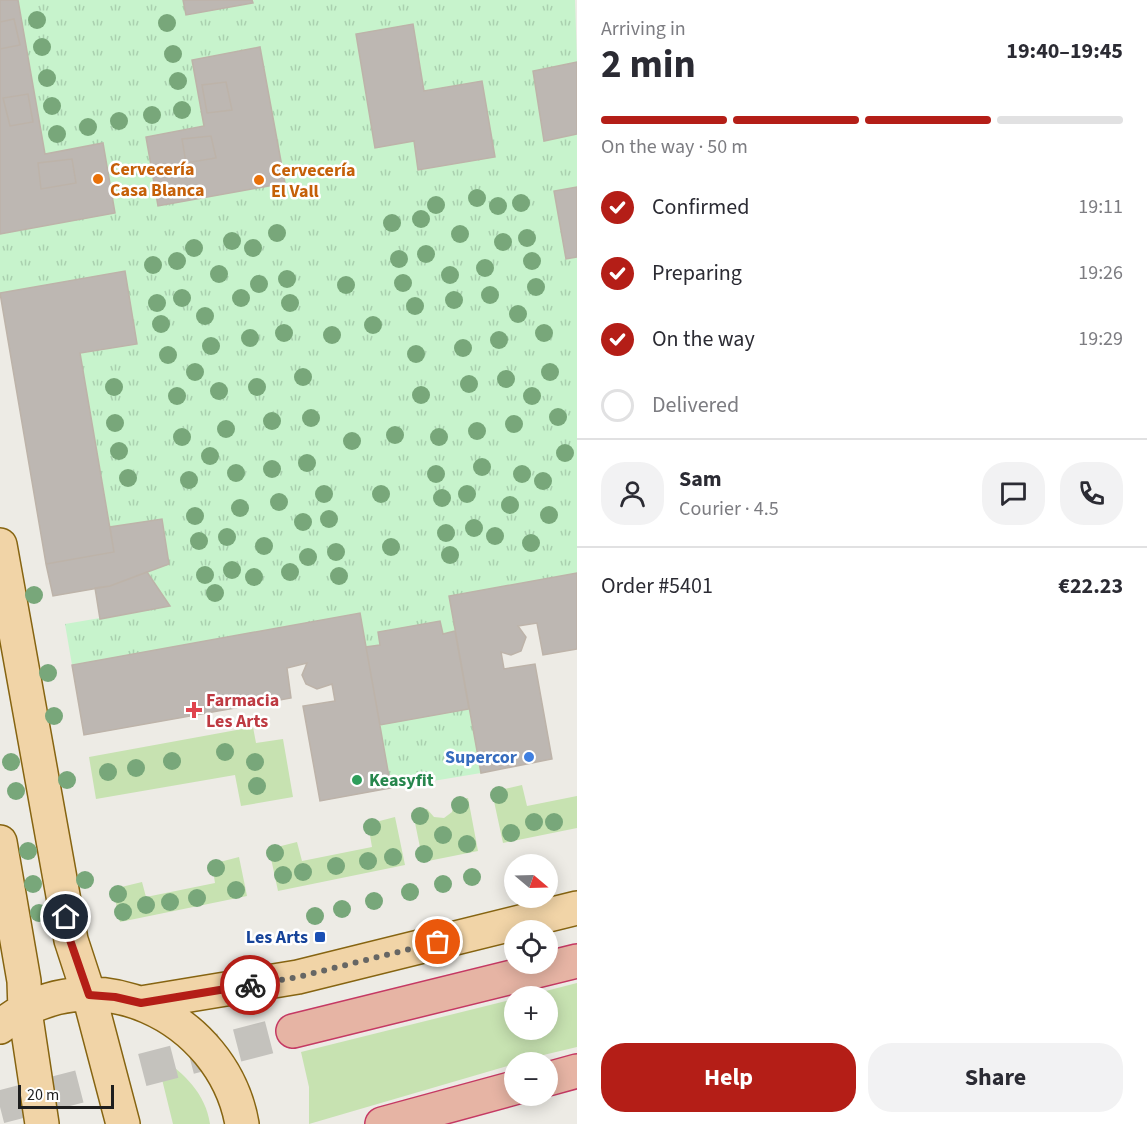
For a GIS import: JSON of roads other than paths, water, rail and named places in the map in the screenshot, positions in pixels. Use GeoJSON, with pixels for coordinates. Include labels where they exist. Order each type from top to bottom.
{"type":"FeatureCollection","features":[{"type":"Feature","properties":{"kind":"highway"},"geometry":{"type":"LineString","coordinates":[[293,1031],[577,961]]}},
{"type":"Feature","properties":{"kind":"highway"},"geometry":{"type":"LineString","coordinates":[[558,1076],[577,1071]]}},
{"type":"Feature","properties":{"kind":"highway"},"geometry":{"type":"LineString","coordinates":[[382,1124],[504,1091]]}},
{"type":"Feature","properties":{"kind":"main road"},"geometry":{"type":"LineString","coordinates":[[0,545],[70,940],[89,995],[123,1124]]}},
{"type":"Feature","properties":{"kind":"main road"},"geometry":{"type":"LineString","coordinates":[[0,842],[24,981],[12,1019],[42,1124]]}},
{"type":"Feature","properties":{"kind":"main road"},"geometry":{"type":"LineString","coordinates":[[141,1003],[298,977],[577,908]]}},
{"type":"Feature","properties":{"kind":"main road"},"geometry":{"type":"LineString","coordinates":[[12,1019],[56,999],[89,995],[115,997],[141,1003],[168,1015],[192,1032],[213,1054],[228,1079],[239,1107],[242,1124]]}},
{"type":"Feature","properties":{"kind":"tunnel"},"geometry":{"type":"LineString","coordinates":[[0,1107],[293,1031]]}},
{"type":"Feature","properties":{"kind":"place","name":"Cervecería Casa Blanca"},"geometry":{"type":"Point","coordinates":[98,179]}},
{"type":"Feature","properties":{"kind":"place","name":"Cervecería El Vall"},"geometry":{"type":"Point","coordinates":[259,180]}},
{"type":"Feature","properties":{"kind":"place","name":"Farmacia Les Arts"},"geometry":{"type":"Point","coordinates":[194,710]}},
{"type":"Feature","properties":{"kind":"place","name":"Supercor"},"geometry":{"type":"Point","coordinates":[529,757]}},
{"type":"Feature","properties":{"kind":"place","name":"Keasyfit"},"geometry":{"type":"Point","coordinates":[357,780]}},
{"type":"Feature","properties":{"kind":"place","name":"Les Arts"},"geometry":{"type":"Point","coordinates":[320,937]}}]}
